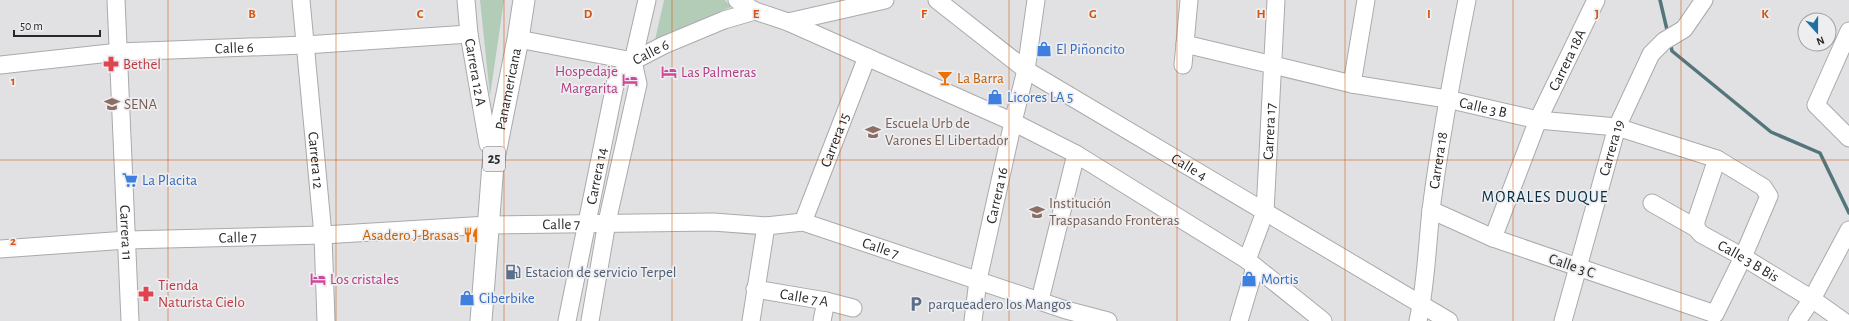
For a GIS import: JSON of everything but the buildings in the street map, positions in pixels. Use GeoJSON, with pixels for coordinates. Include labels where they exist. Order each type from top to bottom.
{"type":"FeatureCollection","features":[{"type":"Feature","properties":{"kind":"main road","name":"Panamericana"},"geometry":{"type":"LineString","coordinates":[[481,321],[488,144],[515,0]]}},
{"type":"Feature","properties":{"kind":"main road","name":"Panamericana"},"geometry":{"type":"LineString","coordinates":[[474,321],[484,225],[493,164],[518,39],[524,0]]}},
{"type":"Feature","properties":{"kind":"street","name":"Carrera 11"},"geometry":{"type":"LineString","coordinates":[[116,0],[130,321]]}},
{"type":"Feature","properties":{"kind":"street","name":"Carrera 12"},"geometry":{"type":"LineString","coordinates":[[301,0],[322,235],[326,321]]}},
{"type":"Feature","properties":{"kind":"street","name":"Carrera 12 A"},"geometry":{"type":"LineString","coordinates":[[466,0],[468,34],[488,144]]}},
{"type":"Feature","properties":{"kind":"street","name":"Carrera 14"},"geometry":{"type":"LineString","coordinates":[[590,321],[607,222],[638,84],[633,61],[647,0]]}},
{"type":"Feature","properties":{"kind":"street"},"geometry":{"type":"LineString","coordinates":[[737,0],[755,11],[788,22],[1013,122],[1076,154],[1251,263],[1323,321]]}},
{"type":"Feature","properties":{"kind":"street"},"geometry":{"type":"LineString","coordinates":[[788,22],[886,0]]}},
{"type":"Feature","properties":{"kind":"street","name":"Calle 4"},"geometry":{"type":"LineString","coordinates":[[938,0],[1026,70],[1265,212],[1420,313],[1449,321]]}},
{"type":"Feature","properties":{"kind":"street","name":"Carrera 16"},"geometry":{"type":"LineString","coordinates":[[973,321],[978,280],[1026,70],[1036,0]]}},
{"type":"Feature","properties":{"kind":"street"},"geometry":{"type":"LineString","coordinates":[[1183,65],[1189,0]]}},
{"type":"Feature","properties":{"kind":"street","name":"Carrera 17"},"geometry":{"type":"LineString","coordinates":[[1239,321],[1251,263],[1265,212],[1276,0]]}},
{"type":"Feature","properties":{"kind":"street"},"geometry":{"type":"LineString","coordinates":[[1352,84],[1366,0]]}},
{"type":"Feature","properties":{"kind":"street","name":"Carrera 18"},"geometry":{"type":"LineString","coordinates":[[1420,313],[1431,210],[1447,99],[1467,0]]}},
{"type":"Feature","properties":{"kind":"street","name":"Carrera 18A"},"geometry":{"type":"LineString","coordinates":[[1492,238],[1538,120],[1596,0]]}},
{"type":"Feature","properties":{"kind":"street","name":"Carrera 19"},"geometry":{"type":"LineString","coordinates":[[1563,321],[1617,127],[1651,54],[1664,41],[1684,29],[1704,0]]}},
{"type":"Feature","properties":{"kind":"street","name":"Calle 6"},"geometry":{"type":"LineString","coordinates":[[518,39],[633,61],[664,45],[724,20],[755,11]]}},
{"type":"Feature","properties":{"kind":"street"},"geometry":{"type":"LineString","coordinates":[[1849,30],[1844,55],[1816,105],[1849,138]]}},
{"type":"Feature","properties":{"kind":"street","name":"Calle 6"},"geometry":{"type":"LineString","coordinates":[[0,65],[119,52],[305,45],[468,34]]}},
{"type":"Feature","properties":{"kind":"street","name":"Calle 3 B"},"geometry":{"type":"LineString","coordinates":[[1185,44],[1352,84],[1447,99],[1538,120],[1617,127],[1717,159],[1762,187],[1769,196],[1743,257]]}},
{"type":"Feature","properties":{"kind":"street","name":"Carrera 15"},"geometry":{"type":"LineString","coordinates":[[804,222],[867,57]]}},
{"type":"Feature","properties":{"kind":"street","name":"Carrera 14"},"geometry":{"type":"LineString","coordinates":[[567,321],[616,80],[633,61]]}},
{"type":"Feature","properties":{"kind":"street"},"geometry":{"type":"LineString","coordinates":[[1040,300],[1076,154]]}},
{"type":"Feature","properties":{"kind":"street"},"geometry":{"type":"LineString","coordinates":[[1696,228],[1696,221],[1717,159]]}},
{"type":"Feature","properties":{"kind":"street","name":"Calle 3 B Bis"},"geometry":{"type":"LineString","coordinates":[[1652,203],[1696,228],[1701,234],[1743,257],[1812,299],[1843,321]]}},
{"type":"Feature","properties":{"kind":"street","name":"Calle 3 C"},"geometry":{"type":"LineString","coordinates":[[1431,210],[1492,238],[1715,314],[1743,257]]}},
{"type":"Feature","properties":{"kind":"street","name":"Calle 7"},"geometry":{"type":"LineString","coordinates":[[0,249],[127,240],[322,235],[484,225],[586,222],[713,222],[766,226],[804,222],[1040,300],[1066,315],[1108,321]]}},
{"type":"Feature","properties":{"kind":"street"},"geometry":{"type":"LineString","coordinates":[[751,321],[766,226]]}},
{"type":"Feature","properties":{"kind":"street"},"geometry":{"type":"LineString","coordinates":[[1797,321],[1812,299],[1848,231]]}},
{"type":"Feature","properties":{"kind":"street","name":"Calle 7 A"},"geometry":{"type":"LineString","coordinates":[[755,289],[826,301],[853,308]]}},
{"type":"Feature","properties":{"kind":"street"},"geometry":{"type":"LineString","coordinates":[[822,321],[826,301]]}},
{"type":"Feature","properties":{"kind":"green space"},"geometry":{"type":"Polygon","coordinates":[[[480,0],[504,0],[490,96],[480,0]]]}},
{"type":"Feature","properties":{"kind":"green space"},"geometry":{"type":"Polygon","coordinates":[[[664,0],[725,0],[731,7],[655,40],[664,0]]]}},
{"type":"Feature","properties":{"kind":"waterway"},"geometry":{"type":"LineString","coordinates":[[1660,0],[1668,34]]}},
{"type":"Feature","properties":{"kind":"waterway"},"geometry":{"type":"LineString","coordinates":[[1670,42],[1672,51],[1771,132],[1820,153],[1849,213]]}},
{"type":"Feature","properties":{"kind":"place","name":"El Piñoncito"},"geometry":{"type":"Point","coordinates":[1044,49]}},
{"type":"Feature","properties":{"kind":"place","name":"Bethel"},"geometry":{"type":"Point","coordinates":[111,64]}},
{"type":"Feature","properties":{"kind":"place","name":"Las Palmeras"},"geometry":{"type":"Point","coordinates":[669,72]}},
{"type":"Feature","properties":{"kind":"place","name":"La Barra"},"geometry":{"type":"Point","coordinates":[945,78]}},
{"type":"Feature","properties":{"kind":"place","name":"Hospedaje Margarita"},"geometry":{"type":"Point","coordinates":[630,80]}},
{"type":"Feature","properties":{"kind":"place","name":"Licores LA 5"},"geometry":{"type":"Point","coordinates":[995,97]}},
{"type":"Feature","properties":{"kind":"place","name":"SENA"},"geometry":{"type":"Point","coordinates":[112,104]}},
{"type":"Feature","properties":{"kind":"place","name":"Escuela Urb de Varones El Libertador"},"geometry":{"type":"Point","coordinates":[873,132]}},
{"type":"Feature","properties":{"kind":"place","name":"La Placita"},"geometry":{"type":"Point","coordinates":[130,180]}},
{"type":"Feature","properties":{"kind":"place","name":"Institución Traspasando Fronteras"},"geometry":{"type":"Point","coordinates":[1037,212]}},
{"type":"Feature","properties":{"kind":"place","name":"Asadero J-Brasas"},"geometry":{"type":"Point","coordinates":[471,235]}},
{"type":"Feature","properties":{"kind":"place","name":"Estacion de servicio Terpel"},"geometry":{"type":"Point","coordinates":[513,272]}},
{"type":"Feature","properties":{"kind":"place","name":"Los cristales"},"geometry":{"type":"Point","coordinates":[318,279]}},
{"type":"Feature","properties":{"kind":"place","name":"Mortis"},"geometry":{"type":"Point","coordinates":[1249,279]}},
{"type":"Feature","properties":{"kind":"place","name":"Tienda Naturista Cielo"},"geometry":{"type":"Point","coordinates":[146,294]}},
{"type":"Feature","properties":{"kind":"place","name":"Ciberbike"},"geometry":{"type":"Point","coordinates":[467,298]}},
{"type":"Feature","properties":{"kind":"place","name":"parqueadero los Mangos"},"geometry":{"type":"Point","coordinates":[916,304]}},
{"type":"Feature","properties":{"kind":"district","name":"MORALES DUQUE"},"geometry":{"type":"Point","coordinates":[1545,197]}}]}
